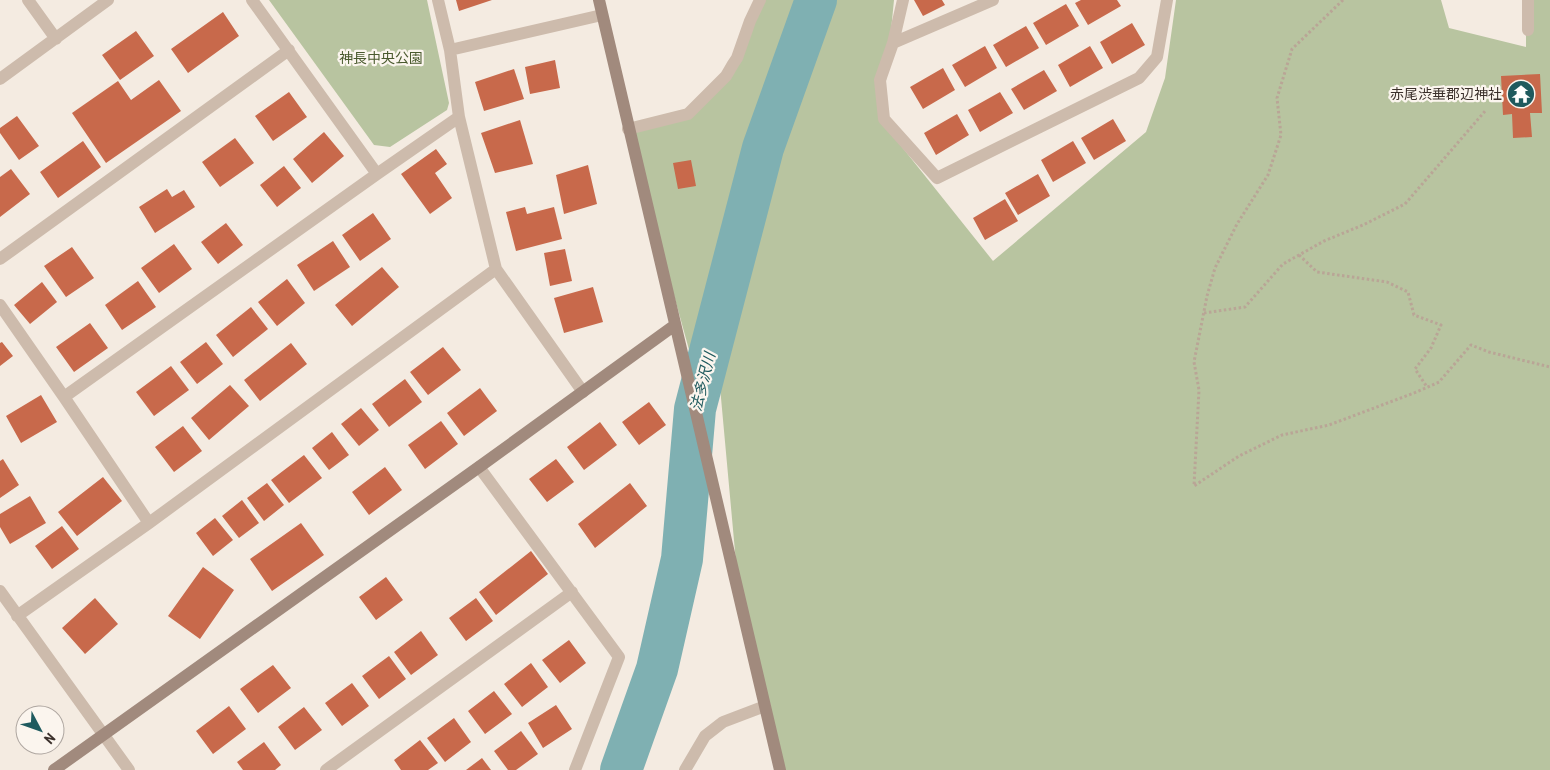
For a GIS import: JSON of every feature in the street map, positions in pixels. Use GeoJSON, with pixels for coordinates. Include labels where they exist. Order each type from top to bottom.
{"type":"FeatureCollection","features":[{"type":"Feature","properties":{"kind":"street"},"geometry":{"type":"LineString","coordinates":[[28,0],[56,39]]}},
{"type":"Feature","properties":{"kind":"street"},"geometry":{"type":"LineString","coordinates":[[0,79],[108,0]]}},
{"type":"Feature","properties":{"kind":"street"},"geometry":{"type":"LineString","coordinates":[[252,0],[377,174]]}},
{"type":"Feature","properties":{"kind":"street"},"geometry":{"type":"LineString","coordinates":[[438,0],[450,50],[459,117],[496,269],[583,392]]}},
{"type":"Feature","properties":{"kind":"street"},"geometry":{"type":"LineString","coordinates":[[599,0],[780,770]]}},
{"type":"Feature","properties":{"kind":"street"},"geometry":{"type":"LineString","coordinates":[[903,0],[893,43],[880,80],[884,119],[937,178],[1140,78],[1157,57],[1167,0]]}},
{"type":"Feature","properties":{"kind":"street"},"geometry":{"type":"LineString","coordinates":[[893,43],[993,0]]}},
{"type":"Feature","properties":{"kind":"street"},"geometry":{"type":"LineString","coordinates":[[1528,0],[1528,30]]}},
{"type":"Feature","properties":{"kind":"street"},"geometry":{"type":"LineString","coordinates":[[628,129],[688,114],[726,76],[737,58],[757,3]]}},
{"type":"Feature","properties":{"kind":"street"},"geometry":{"type":"LineString","coordinates":[[450,50],[602,15]]}},
{"type":"Feature","properties":{"kind":"street"},"geometry":{"type":"LineString","coordinates":[[0,258],[289,50]]}},
{"type":"Feature","properties":{"kind":"street"},"geometry":{"type":"LineString","coordinates":[[64,396],[459,117]]}},
{"type":"Feature","properties":{"kind":"street"},"geometry":{"type":"LineString","coordinates":[[17,616],[148,523],[496,269]]}},
{"type":"Feature","properties":{"kind":"street"},"geometry":{"type":"LineString","coordinates":[[0,305],[64,396],[148,523]]}},
{"type":"Feature","properties":{"kind":"street"},"geometry":{"type":"LineString","coordinates":[[54,770],[479,468],[675,326]]}},
{"type":"Feature","properties":{"kind":"street"},"geometry":{"type":"LineString","coordinates":[[479,468],[619,657],[575,770]]}},
{"type":"Feature","properties":{"kind":"street"},"geometry":{"type":"LineString","coordinates":[[0,591],[129,770]]}},
{"type":"Feature","properties":{"kind":"street"},"geometry":{"type":"LineString","coordinates":[[326,770],[572,592]]}},
{"type":"Feature","properties":{"kind":"street"},"geometry":{"type":"LineString","coordinates":[[686,770],[705,736],[723,722],[765,706]]}},
{"type":"Feature","properties":{"kind":"path"},"geometry":{"type":"LineString","coordinates":[[1343,0],[1292,48],[1277,98],[1281,135],[1268,175],[1237,224],[1215,268],[1207,296],[1194,362],[1199,390],[1194,486],[1239,456],[1282,435],[1329,424],[1439,382],[1471,344],[1489,352],[1550,367]]}},
{"type":"Feature","properties":{"kind":"path"},"geometry":{"type":"LineString","coordinates":[[1204,312],[1245,307],[1284,264],[1324,242],[1405,204],[1486,110]]}},
{"type":"Feature","properties":{"kind":"path"},"geometry":{"type":"LineString","coordinates":[[1300,255],[1317,272],[1387,282],[1408,292],[1414,315],[1441,325],[1432,348],[1415,369],[1427,387]]}},
{"type":"Feature","properties":{"kind":"green space","name":"神長中央公園"},"geometry":{"type":"Polygon","coordinates":[[[269,0],[427,0],[449,103],[447,110],[390,147],[374,145],[269,0]]]}},
{"type":"Feature","properties":{"kind":"green space"},"geometry":{"type":"Polygon","coordinates":[[[763,0],[894,0],[882,122],[993,261],[1146,132],[1165,78],[1176,0],[1441,0],[1449,28],[1526,47],[1526,0],[1550,0],[1550,770],[780,770],[739,595],[720,387],[722,378],[693,364],[628,129],[688,114],[733,64],[763,0]]]}},
{"type":"Feature","properties":{"kind":"building"},"geometry":{"type":"Polygon","coordinates":[[[456,0],[492,0],[459,11],[456,0]]]}},
{"type":"Feature","properties":{"kind":"building"},"geometry":{"type":"Polygon","coordinates":[[[914,0],[942,0],[945,5],[923,16],[914,0]]]}},
{"type":"Feature","properties":{"kind":"building"},"geometry":{"type":"Polygon","coordinates":[[[1081,0],[1117,0],[1121,6],[1088,25],[1075,3],[1081,0]]]}},
{"type":"Feature","properties":{"kind":"building"},"geometry":{"type":"Polygon","coordinates":[[[1066,4],[1079,26],[1046,45],[1033,23],[1066,4]]]}},
{"type":"Feature","properties":{"kind":"building"},"geometry":{"type":"Polygon","coordinates":[[[223,12],[239,36],[188,73],[171,49],[223,12]]]}},
{"type":"Feature","properties":{"kind":"building"},"geometry":{"type":"Polygon","coordinates":[[[1132,23],[1145,45],[1112,64],[1100,42],[1132,23]]]}},
{"type":"Feature","properties":{"kind":"building"},"geometry":{"type":"Polygon","coordinates":[[[1026,26],[1039,48],[1006,67],[993,45],[1026,26]]]}},
{"type":"Feature","properties":{"kind":"building"},"geometry":{"type":"Polygon","coordinates":[[[136,31],[154,56],[120,80],[102,55],[136,31]]]}},
{"type":"Feature","properties":{"kind":"building"},"geometry":{"type":"Polygon","coordinates":[[[985,46],[997,68],[965,87],[952,65],[985,46]]]}},
{"type":"Feature","properties":{"kind":"building"},"geometry":{"type":"Polygon","coordinates":[[[1090,46],[1103,68],[1070,87],[1058,65],[1090,46]]]}},
{"type":"Feature","properties":{"kind":"building"},"geometry":{"type":"Polygon","coordinates":[[[555,60],[560,88],[530,94],[525,67],[555,60]]]}},
{"type":"Feature","properties":{"kind":"building"},"geometry":{"type":"Polygon","coordinates":[[[943,68],[955,90],[923,109],[910,87],[943,68]]]}},
{"type":"Feature","properties":{"kind":"building"},"geometry":{"type":"Polygon","coordinates":[[[514,69],[524,99],[484,111],[475,82],[514,69]]]}},
{"type":"Feature","properties":{"kind":"building"},"geometry":{"type":"Polygon","coordinates":[[[1044,70],[1057,91],[1024,110],[1011,89],[1044,70]]]}},
{"type":"Feature","properties":{"kind":"building","name":"赤尾渋垂郡辺神社"},"geometry":{"type":"Polygon","coordinates":[[[1540,74],[1542,113],[1530,113],[1532,137],[1513,138],[1512,114],[1503,115],[1501,76],[1540,74]]]}},
{"type":"Feature","properties":{"kind":"building"},"geometry":{"type":"Polygon","coordinates":[[[159,80],[181,111],[106,163],[72,113],[118,81],[131,100],[159,80]]]}},
{"type":"Feature","properties":{"kind":"building"},"geometry":{"type":"Polygon","coordinates":[[[289,92],[307,117],[273,141],[255,116],[289,92]]]}},
{"type":"Feature","properties":{"kind":"building"},"geometry":{"type":"Polygon","coordinates":[[[1000,92],[1013,113],[980,132],[968,110],[1000,92]]]}},
{"type":"Feature","properties":{"kind":"building"},"geometry":{"type":"Polygon","coordinates":[[[957,114],[969,135],[936,155],[924,133],[957,114]]]}},
{"type":"Feature","properties":{"kind":"building"},"geometry":{"type":"Polygon","coordinates":[[[17,116],[39,146],[19,160],[0,133],[0,128],[17,116]]]}},
{"type":"Feature","properties":{"kind":"building"},"geometry":{"type":"Polygon","coordinates":[[[1113,119],[1126,141],[1094,160],[1081,138],[1113,119]]]}},
{"type":"Feature","properties":{"kind":"building"},"geometry":{"type":"Polygon","coordinates":[[[520,120],[533,164],[495,173],[481,133],[520,120]]]}},
{"type":"Feature","properties":{"kind":"building"},"geometry":{"type":"Polygon","coordinates":[[[324,132],[344,156],[312,183],[293,159],[324,132]]]}},
{"type":"Feature","properties":{"kind":"building"},"geometry":{"type":"Polygon","coordinates":[[[235,138],[254,163],[220,187],[202,162],[235,138]]]}},
{"type":"Feature","properties":{"kind":"building"},"geometry":{"type":"Polygon","coordinates":[[[83,141],[101,167],[58,198],[40,172],[83,141]]]}},
{"type":"Feature","properties":{"kind":"building"},"geometry":{"type":"Polygon","coordinates":[[[1073,141],[1086,163],[1053,182],[1041,160],[1073,141]]]}},
{"type":"Feature","properties":{"kind":"building"},"geometry":{"type":"Polygon","coordinates":[[[436,149],[447,164],[435,173],[452,198],[430,214],[401,174],[436,149]]]}},
{"type":"Feature","properties":{"kind":"building"},"geometry":{"type":"Polygon","coordinates":[[[691,160],[696,186],[678,189],[673,163],[691,160]]]}},
{"type":"Feature","properties":{"kind":"building"},"geometry":{"type":"Polygon","coordinates":[[[588,165],[597,204],[564,214],[556,175],[588,165]]]}},
{"type":"Feature","properties":{"kind":"building"},"geometry":{"type":"Polygon","coordinates":[[[284,166],[301,188],[277,207],[260,185],[284,166]]]}},
{"type":"Feature","properties":{"kind":"building"},"geometry":{"type":"Polygon","coordinates":[[[11,169],[30,194],[0,217],[0,177],[11,169]]]}},
{"type":"Feature","properties":{"kind":"building"},"geometry":{"type":"Polygon","coordinates":[[[1038,174],[1050,196],[1018,215],[1005,193],[1038,174]]]}},
{"type":"Feature","properties":{"kind":"building"},"geometry":{"type":"Polygon","coordinates":[[[167,189],[172,197],[184,190],[195,207],[155,233],[139,207],[167,189]]]}},
{"type":"Feature","properties":{"kind":"building"},"geometry":{"type":"Polygon","coordinates":[[[1005,199],[1018,221],[985,240],[973,218],[1005,199]]]}},
{"type":"Feature","properties":{"kind":"building"},"geometry":{"type":"Polygon","coordinates":[[[525,207],[527,214],[554,207],[562,239],[516,251],[506,212],[525,207]]]}},
{"type":"Feature","properties":{"kind":"building"},"geometry":{"type":"Polygon","coordinates":[[[373,213],[391,239],[360,261],[342,235],[373,213]]]}},
{"type":"Feature","properties":{"kind":"building"},"geometry":{"type":"Polygon","coordinates":[[[226,223],[243,245],[218,264],[201,242],[226,223]]]}},
{"type":"Feature","properties":{"kind":"building"},"geometry":{"type":"Polygon","coordinates":[[[333,241],[350,267],[314,291],[297,265],[333,241]]]}},
{"type":"Feature","properties":{"kind":"building"},"geometry":{"type":"Polygon","coordinates":[[[174,244],[192,269],[159,293],[141,268],[174,244]]]}},
{"type":"Feature","properties":{"kind":"building"},"geometry":{"type":"Polygon","coordinates":[[[72,247],[94,278],[66,297],[44,266],[72,247]]]}},
{"type":"Feature","properties":{"kind":"building"},"geometry":{"type":"Polygon","coordinates":[[[565,249],[572,281],[550,286],[544,253],[565,249]]]}},
{"type":"Feature","properties":{"kind":"building"},"geometry":{"type":"Polygon","coordinates":[[[382,267],[399,287],[352,326],[335,305],[382,267]]]}},
{"type":"Feature","properties":{"kind":"building"},"geometry":{"type":"Polygon","coordinates":[[[287,279],[305,303],[277,326],[258,302],[287,279]]]}},
{"type":"Feature","properties":{"kind":"building"},"geometry":{"type":"Polygon","coordinates":[[[138,281],[156,307],[122,330],[105,305],[138,281]]]}},
{"type":"Feature","properties":{"kind":"building"},"geometry":{"type":"Polygon","coordinates":[[[42,282],[57,302],[30,324],[14,305],[42,282]]]}},
{"type":"Feature","properties":{"kind":"building"},"geometry":{"type":"Polygon","coordinates":[[[593,287],[603,322],[564,333],[554,298],[593,287]]]}},
{"type":"Feature","properties":{"kind":"building"},"geometry":{"type":"Polygon","coordinates":[[[251,307],[268,329],[233,357],[216,335],[251,307]]]}},
{"type":"Feature","properties":{"kind":"building"},"geometry":{"type":"Polygon","coordinates":[[[90,323],[108,348],[74,372],[56,347],[90,323]]]}},
{"type":"Feature","properties":{"kind":"building"},"geometry":{"type":"Polygon","coordinates":[[[2,342],[13,356],[0,366],[0,343],[2,342]]]}},
{"type":"Feature","properties":{"kind":"building"},"geometry":{"type":"Polygon","coordinates":[[[206,342],[223,364],[197,384],[180,362],[206,342]]]}},
{"type":"Feature","properties":{"kind":"building"},"geometry":{"type":"Polygon","coordinates":[[[291,343],[307,364],[260,401],[244,380],[291,343]]]}},
{"type":"Feature","properties":{"kind":"building"},"geometry":{"type":"Polygon","coordinates":[[[443,347],[461,370],[428,395],[410,372],[443,347]]]}},
{"type":"Feature","properties":{"kind":"building"},"geometry":{"type":"Polygon","coordinates":[[[171,366],[189,390],[154,416],[136,392],[171,366]]]}},
{"type":"Feature","properties":{"kind":"building"},"geometry":{"type":"Polygon","coordinates":[[[405,379],[422,402],[389,427],[372,404],[405,379]]]}},
{"type":"Feature","properties":{"kind":"building"},"geometry":{"type":"Polygon","coordinates":[[[230,385],[249,406],[209,440],[191,418],[230,385]]]}},
{"type":"Feature","properties":{"kind":"building"},"geometry":{"type":"Polygon","coordinates":[[[480,388],[497,411],[464,436],[447,413],[480,388]]]}},
{"type":"Feature","properties":{"kind":"building"},"geometry":{"type":"Polygon","coordinates":[[[41,395],[57,422],[21,443],[6,416],[41,395]]]}},
{"type":"Feature","properties":{"kind":"building"},"geometry":{"type":"Polygon","coordinates":[[[649,402],[666,425],[639,445],[622,422],[649,402]]]}},
{"type":"Feature","properties":{"kind":"building"},"geometry":{"type":"Polygon","coordinates":[[[361,408],[379,430],[359,446],[341,424],[361,408]]]}},
{"type":"Feature","properties":{"kind":"building"},"geometry":{"type":"Polygon","coordinates":[[[441,421],[458,444],[425,469],[408,445],[441,421]]]}},
{"type":"Feature","properties":{"kind":"building"},"geometry":{"type":"Polygon","coordinates":[[[600,422],[617,445],[584,470],[567,447],[600,422]]]}},
{"type":"Feature","properties":{"kind":"building"},"geometry":{"type":"Polygon","coordinates":[[[183,426],[202,451],[174,472],[155,447],[183,426]]]}},
{"type":"Feature","properties":{"kind":"building"},"geometry":{"type":"Polygon","coordinates":[[[332,432],[349,455],[329,470],[312,448],[332,432]]]}},
{"type":"Feature","properties":{"kind":"building"},"geometry":{"type":"Polygon","coordinates":[[[304,455],[322,478],[289,503],[271,480],[304,455]]]}},
{"type":"Feature","properties":{"kind":"building"},"geometry":{"type":"Polygon","coordinates":[[[3,459],[19,485],[0,498],[0,461],[3,459]]]}},
{"type":"Feature","properties":{"kind":"building"},"geometry":{"type":"Polygon","coordinates":[[[556,459],[574,482],[547,502],[529,479],[556,459]]]}},
{"type":"Feature","properties":{"kind":"building"},"geometry":{"type":"Polygon","coordinates":[[[385,467],[402,490],[369,515],[352,492],[385,467]]]}},
{"type":"Feature","properties":{"kind":"building"},"geometry":{"type":"Polygon","coordinates":[[[103,477],[122,501],[77,536],[58,512],[103,477]]]}},
{"type":"Feature","properties":{"kind":"building"},"geometry":{"type":"Polygon","coordinates":[[[267,483],[284,505],[264,521],[247,498],[267,483]]]}},
{"type":"Feature","properties":{"kind":"building"},"geometry":{"type":"Polygon","coordinates":[[[630,483],[647,506],[595,548],[578,524],[630,483]]]}},
{"type":"Feature","properties":{"kind":"building"},"geometry":{"type":"Polygon","coordinates":[[[30,496],[46,523],[10,544],[0,527],[0,514],[30,496]]]}},
{"type":"Feature","properties":{"kind":"building"},"geometry":{"type":"Polygon","coordinates":[[[242,500],[259,523],[239,538],[222,516],[242,500]]]}},
{"type":"Feature","properties":{"kind":"building"},"geometry":{"type":"Polygon","coordinates":[[[215,518],[233,540],[213,556],[196,533],[215,518]]]}},
{"type":"Feature","properties":{"kind":"building"},"geometry":{"type":"Polygon","coordinates":[[[301,523],[324,555],[272,591],[250,559],[301,523]]]}},
{"type":"Feature","properties":{"kind":"building"},"geometry":{"type":"Polygon","coordinates":[[[62,526],[79,549],[52,569],[35,546],[62,526]]]}},
{"type":"Feature","properties":{"kind":"building"},"geometry":{"type":"Polygon","coordinates":[[[531,551],[548,574],[496,615],[479,592],[531,551]]]}},
{"type":"Feature","properties":{"kind":"building"},"geometry":{"type":"Polygon","coordinates":[[[203,567],[234,590],[200,639],[168,616],[203,567]]]}},
{"type":"Feature","properties":{"kind":"building"},"geometry":{"type":"Polygon","coordinates":[[[386,577],[403,600],[376,620],[359,597],[386,577]]]}},
{"type":"Feature","properties":{"kind":"building"},"geometry":{"type":"Polygon","coordinates":[[[95,598],[118,624],[85,654],[62,628],[95,598]]]}},
{"type":"Feature","properties":{"kind":"building"},"geometry":{"type":"Polygon","coordinates":[[[476,598],[493,621],[466,641],[449,618],[476,598]]]}},
{"type":"Feature","properties":{"kind":"building"},"geometry":{"type":"Polygon","coordinates":[[[421,631],[438,655],[411,675],[394,652],[421,631]]]}},
{"type":"Feature","properties":{"kind":"building"},"geometry":{"type":"Polygon","coordinates":[[[569,640],[586,663],[560,683],[542,660],[569,640]]]}},
{"type":"Feature","properties":{"kind":"building"},"geometry":{"type":"Polygon","coordinates":[[[389,656],[406,679],[379,699],[362,676],[389,656]]]}},
{"type":"Feature","properties":{"kind":"building"},"geometry":{"type":"Polygon","coordinates":[[[531,663],[548,687],[522,707],[504,684],[531,663]]]}},
{"type":"Feature","properties":{"kind":"building"},"geometry":{"type":"Polygon","coordinates":[[[273,665],[291,688],[258,713],[240,689],[273,665]]]}},
{"type":"Feature","properties":{"kind":"building"},"geometry":{"type":"Polygon","coordinates":[[[352,683],[369,706],[342,726],[325,703],[352,683]]]}},
{"type":"Feature","properties":{"kind":"building"},"geometry":{"type":"Polygon","coordinates":[[[494,691],[512,714],[485,734],[468,711],[494,691]]]}},
{"type":"Feature","properties":{"kind":"building"},"geometry":{"type":"Polygon","coordinates":[[[556,705],[572,729],[543,748],[528,723],[556,705]]]}},
{"type":"Feature","properties":{"kind":"building"},"geometry":{"type":"Polygon","coordinates":[[[229,706],[246,729],[213,754],[196,731],[229,706]]]}},
{"type":"Feature","properties":{"kind":"building"},"geometry":{"type":"Polygon","coordinates":[[[304,707],[322,730],[295,750],[278,727],[304,707]]]}},
{"type":"Feature","properties":{"kind":"building"},"geometry":{"type":"Polygon","coordinates":[[[454,718],[471,742],[445,762],[427,738],[454,718]]]}},
{"type":"Feature","properties":{"kind":"building"},"geometry":{"type":"Polygon","coordinates":[[[521,731],[538,754],[516,770],[508,770],[494,751],[521,731]]]}},
{"type":"Feature","properties":{"kind":"building"},"geometry":{"type":"Polygon","coordinates":[[[420,740],[438,763],[428,770],[401,770],[394,760],[420,740]]]}},
{"type":"Feature","properties":{"kind":"building"},"geometry":{"type":"Polygon","coordinates":[[[264,742],[281,765],[275,770],[243,770],[237,762],[264,742]]]}},
{"type":"Feature","properties":{"kind":"building"},"geometry":{"type":"Polygon","coordinates":[[[482,758],[491,770],[466,770],[482,758]]]}},
{"type":"Feature","properties":{"kind":"waterway","name":"法多沢川"},"geometry":{"type":"LineString","coordinates":[[621,770],[657,669],[682,559],[695,409],[763,148],[816,0]]}},
{"type":"Feature","properties":{"kind":"place","name":"赤尾渋垂郡辺神社"},"geometry":{"type":"Point","coordinates":[1521,94]}}]}
